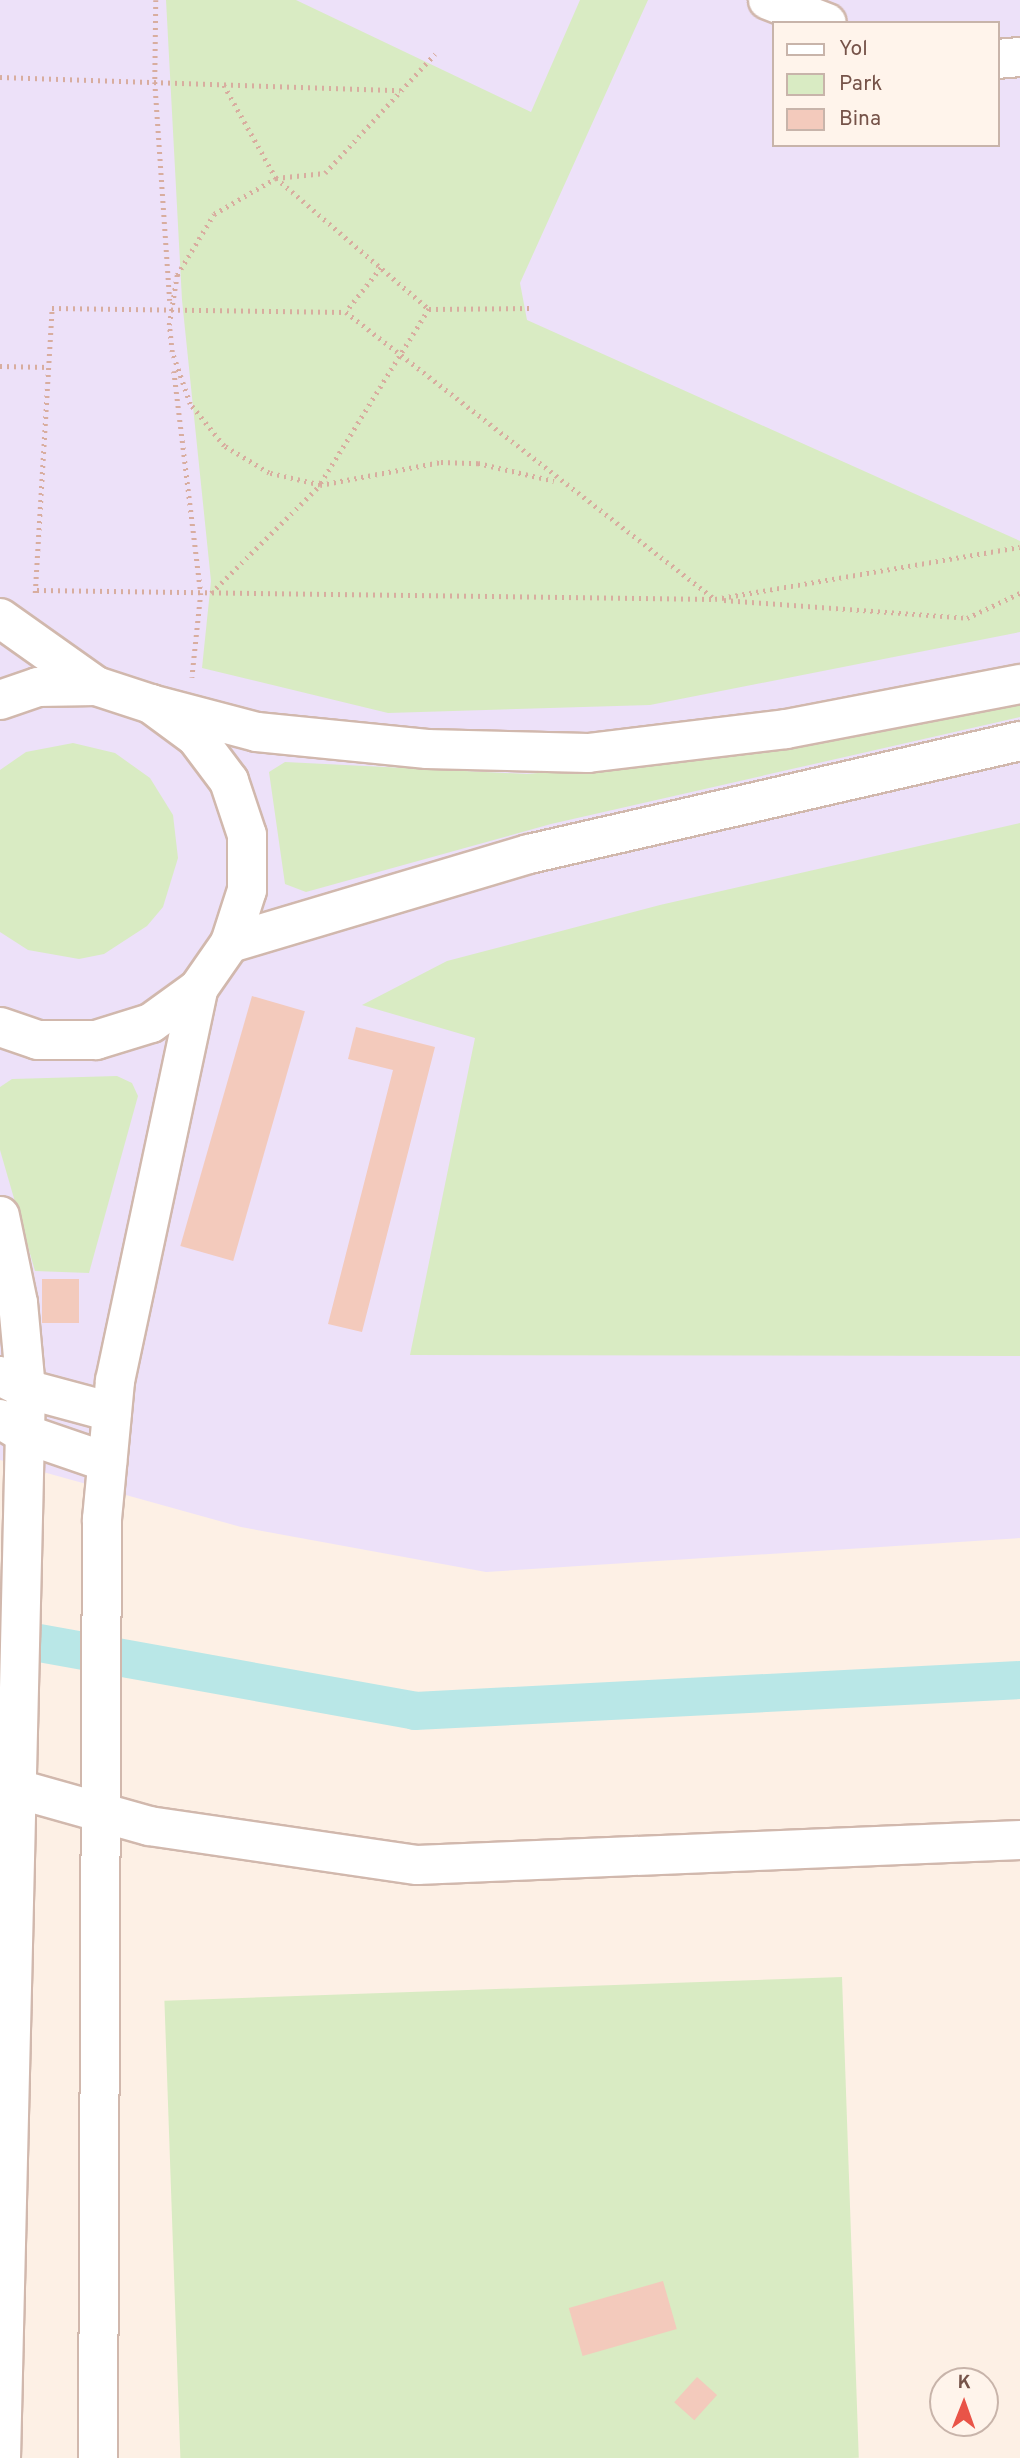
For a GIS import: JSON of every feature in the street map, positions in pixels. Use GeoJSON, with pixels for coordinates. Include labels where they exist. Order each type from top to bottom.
{"type":"FeatureCollection","features":[{"type":"Feature","properties":{"kind":"street"},"geometry":{"type":"LineString","coordinates":[[768,0],[822,21]]}},
{"type":"Feature","properties":{"kind":"street"},"geometry":{"type":"LineString","coordinates":[[999,59],[1020,57]]}},
{"type":"Feature","properties":{"kind":"street"},"geometry":{"type":"LineString","coordinates":[[15,611],[96,686]]}},
{"type":"Feature","properties":{"kind":"street"},"geometry":{"type":"LineString","coordinates":[[0,700],[38,687],[96,686],[151,704],[257,732],[428,748],[588,752],[786,729],[1020,684]]}},
{"type":"Feature","properties":{"kind":"street"},"geometry":{"type":"LineString","coordinates":[[0,1027],[38,1040],[96,1040],[152,1023],[198,989],[230,943],[247,890],[247,835],[229,782],[196,737],[151,704]]}},
{"type":"Feature","properties":{"kind":"street"},"geometry":{"type":"LineString","coordinates":[[230,943],[529,854],[1020,741]]}},
{"type":"Feature","properties":{"kind":"street"},"geometry":{"type":"LineString","coordinates":[[98,2458],[98,1798],[103,1519],[112,1412],[198,989]]}},
{"type":"Feature","properties":{"kind":"street"},"geometry":{"type":"LineString","coordinates":[[0,1216],[18,1303],[12,1427],[23,1504],[11,1779],[1,2458]]}},
{"type":"Feature","properties":{"kind":"street"},"geometry":{"type":"LineString","coordinates":[[13,1383],[112,1412]]}},
{"type":"Feature","properties":{"kind":"street"},"geometry":{"type":"LineString","coordinates":[[12,1427],[107,1462]]}},
{"type":"Feature","properties":{"kind":"street"},"geometry":{"type":"LineString","coordinates":[[11,1779],[98,1798],[149,1826],[417,1865],[1020,1840]]}},
{"type":"Feature","properties":{"kind":"path"},"geometry":{"type":"LineString","coordinates":[[156,0],[155,82],[172,352],[201,593],[192,683],[205,686]]}},
{"type":"Feature","properties":{"kind":"path"},"geometry":{"type":"LineString","coordinates":[[171,310],[177,275],[198,232],[232,199],[276,178],[325,173],[435,54]]}},
{"type":"Feature","properties":{"kind":"path"},"geometry":{"type":"LineString","coordinates":[[0,77],[401,90]]}},
{"type":"Feature","properties":{"kind":"path"},"geometry":{"type":"LineString","coordinates":[[224,85],[276,178],[429,309],[531,308]]}},
{"type":"Feature","properties":{"kind":"path"},"geometry":{"type":"LineString","coordinates":[[346,312],[381,268]]}},
{"type":"Feature","properties":{"kind":"path"},"geometry":{"type":"LineString","coordinates":[[15,611],[37,590],[52,308],[346,312],[402,352],[558,482],[715,599],[1020,547]]}},
{"type":"Feature","properties":{"kind":"path"},"geometry":{"type":"LineString","coordinates":[[211,593],[320,485],[429,309]]}},
{"type":"Feature","properties":{"kind":"path"},"geometry":{"type":"LineString","coordinates":[[172,352],[190,404],[224,446],[269,473],[320,485],[441,462],[490,465],[558,482]]}},
{"type":"Feature","properties":{"kind":"path"},"geometry":{"type":"LineString","coordinates":[[0,366],[49,367]]}},
{"type":"Feature","properties":{"kind":"path"},"geometry":{"type":"LineString","coordinates":[[37,590],[715,599],[967,618],[1020,593]]}},
{"type":"Feature","properties":{"kind":"shaded area"},"geometry":{"type":"Polygon","coordinates":[[[0,0],[1020,0],[1020,1538],[486,1572],[241,1527],[0,1460],[0,0]]]}},
{"type":"Feature","properties":{"kind":"green space"},"geometry":{"type":"Polygon","coordinates":[[[166,0],[296,0],[531,112],[580,0],[648,0],[520,283],[527,320],[1020,541],[1020,632],[650,705],[388,713],[202,668],[211,581],[182,300],[166,0]]]}},
{"type":"Feature","properties":{"kind":"green space"},"geometry":{"type":"Polygon","coordinates":[[[1020,700],[1020,717],[551,824],[306,892],[285,884],[269,772],[285,762],[527,774],[712,757],[1020,700]]]}},
{"type":"Feature","properties":{"kind":"green space"},"geometry":{"type":"Polygon","coordinates":[[[73,743],[115,753],[150,778],[173,815],[178,858],[163,907],[147,926],[104,954],[79,959],[28,950],[0,932],[0,770],[26,752],[73,743]]]}},
{"type":"Feature","properties":{"kind":"green space"},"geometry":{"type":"Polygon","coordinates":[[[1020,823],[1020,1356],[410,1355],[475,1038],[362,1005],[447,961],[660,905],[1020,823]]]}},
{"type":"Feature","properties":{"kind":"green space"},"geometry":{"type":"Polygon","coordinates":[[[117,1076],[132,1083],[138,1096],[89,1273],[35,1271],[0,1150],[0,1087],[12,1079],[117,1076]]]}},
{"type":"Feature","properties":{"kind":"green space"},"geometry":{"type":"Polygon","coordinates":[[[842,1977],[859,2458],[180,2458],[164,2001],[842,1977]]]}},
{"type":"Feature","properties":{"kind":"building"},"geometry":{"type":"Polygon","coordinates":[[[252,996],[305,1011],[233,1261],[180,1246],[252,996]]]}},
{"type":"Feature","properties":{"kind":"building"},"geometry":{"type":"Polygon","coordinates":[[[356,1027],[435,1047],[362,1332],[328,1324],[393,1070],[348,1059],[356,1027]]]}},
{"type":"Feature","properties":{"kind":"building"},"geometry":{"type":"Polygon","coordinates":[[[42,1279],[79,1279],[79,1323],[42,1323],[42,1279]]]}},
{"type":"Feature","properties":{"kind":"building"},"geometry":{"type":"Polygon","coordinates":[[[663,2281],[677,2329],[583,2356],[569,2308],[663,2281]]]}},
{"type":"Feature","properties":{"kind":"building"},"geometry":{"type":"Polygon","coordinates":[[[697,2377],[717,2395],[694,2420],[674,2402],[697,2377]]]}},
{"type":"Feature","properties":{"kind":"waterway"},"geometry":{"type":"LineString","coordinates":[[0,1636],[415,1711],[1020,1680]]}}]}
